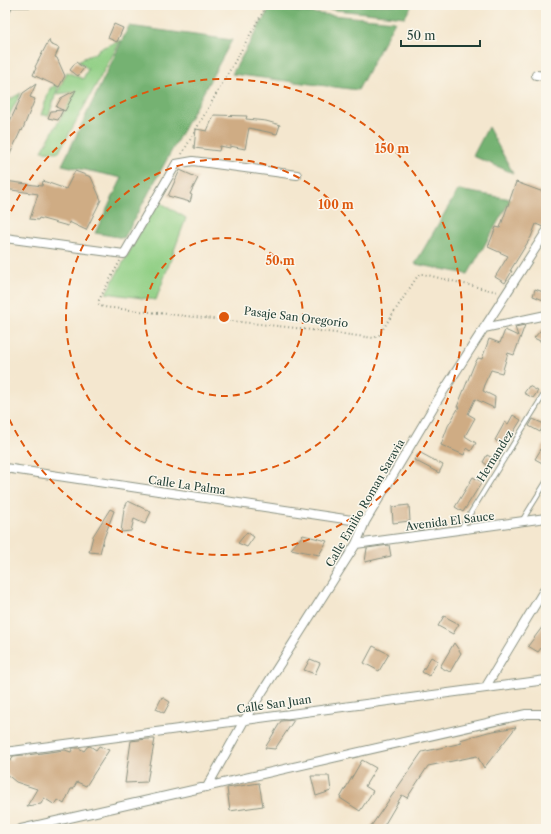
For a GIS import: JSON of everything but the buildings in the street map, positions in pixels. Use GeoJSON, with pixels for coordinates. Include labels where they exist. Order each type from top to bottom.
{"type":"FeatureCollection","features":[{"type":"Feature","properties":{"kind":"street"},"geometry":{"type":"LineString","coordinates":[[5,12],[8,5]]}},
{"type":"Feature","properties":{"kind":"street"},"geometry":{"type":"LineString","coordinates":[[536,75],[546,76]]}},
{"type":"Feature","properties":{"kind":"street"},"geometry":{"type":"LineString","coordinates":[[5,238],[124,254],[176,164],[193,161],[297,175]]}},
{"type":"Feature","properties":{"kind":"street","name":"Calle Emilio Roman Saravia"},"geometry":{"type":"LineString","coordinates":[[207,787],[245,719],[356,544],[365,522],[437,402],[546,232]]}},
{"type":"Feature","properties":{"kind":"street"},"geometry":{"type":"LineString","coordinates":[[484,328],[546,315]]}},
{"type":"Feature","properties":{"kind":"street","name":"Calle La Palma"},"geometry":{"type":"LineString","coordinates":[[5,468],[365,522]]}},
{"type":"Feature","properties":{"kind":"street","name":"Avenida El Sauce"},"geometry":{"type":"LineString","coordinates":[[356,544],[546,518]]}},
{"type":"Feature","properties":{"kind":"street"},"geometry":{"type":"LineString","coordinates":[[485,688],[546,587]]}},
{"type":"Feature","properties":{"kind":"street","name":"Calle San Juan"},"geometry":{"type":"LineString","coordinates":[[5,752],[546,680]]}},
{"type":"Feature","properties":{"kind":"street"},"geometry":{"type":"LineString","coordinates":[[21,829],[526,714],[546,714]]}},
{"type":"Feature","properties":{"kind":"lane"},"geometry":{"type":"LineString","coordinates":[[8,5],[34,5]]}},
{"type":"Feature","properties":{"kind":"lane","name":"Hernandez"},"geometry":{"type":"LineString","coordinates":[[459,531],[546,391]]}},
{"type":"Feature","properties":{"kind":"lane"},"geometry":{"type":"LineString","coordinates":[[522,522],[546,482]]}},
{"type":"Feature","properties":{"kind":"path"},"geometry":{"type":"LineString","coordinates":[[176,164],[267,5]]}},
{"type":"Feature","properties":{"kind":"path","name":"Pasaje San Oregorio"},"geometry":{"type":"LineString","coordinates":[[124,254],[99,300],[99,305],[102,307],[374,338],[379,335],[419,274],[507,294]]}},
{"type":"Feature","properties":{"kind":"green space"},"geometry":{"type":"Polygon","coordinates":[[[328,5],[412,5],[405,17],[326,9],[328,5]]]}},
{"type":"Feature","properties":{"kind":"green space"},"geometry":{"type":"Polygon","coordinates":[[[269,9],[395,21],[358,90],[232,74],[269,9]]]}},
{"type":"Feature","properties":{"kind":"green space"},"geometry":{"type":"Polygon","coordinates":[[[129,26],[232,40],[124,238],[95,233],[122,178],[62,165],[129,26]]]}},
{"type":"Feature","properties":{"kind":"green space"},"geometry":{"type":"Polygon","coordinates":[[[121,40],[59,152],[42,151],[75,92],[57,94],[67,72],[83,79],[88,69],[78,61],[97,52],[99,49],[121,40]]]}},
{"type":"Feature","properties":{"kind":"green space"},"geometry":{"type":"Polygon","coordinates":[[[59,84],[49,115],[41,115],[50,88],[59,84]]]}},
{"type":"Feature","properties":{"kind":"green space"},"geometry":{"type":"Polygon","coordinates":[[[21,93],[5,123],[5,102],[21,93]]]}},
{"type":"Feature","properties":{"kind":"green space"},"geometry":{"type":"Polygon","coordinates":[[[488,127],[513,173],[473,156],[488,127]]]}},
{"type":"Feature","properties":{"kind":"green space"},"geometry":{"type":"Polygon","coordinates":[[[458,190],[511,199],[468,274],[415,264],[458,190]]]}},
{"type":"Feature","properties":{"kind":"green space"},"geometry":{"type":"Polygon","coordinates":[[[158,201],[186,218],[156,300],[106,293],[158,201]]]}}]}
